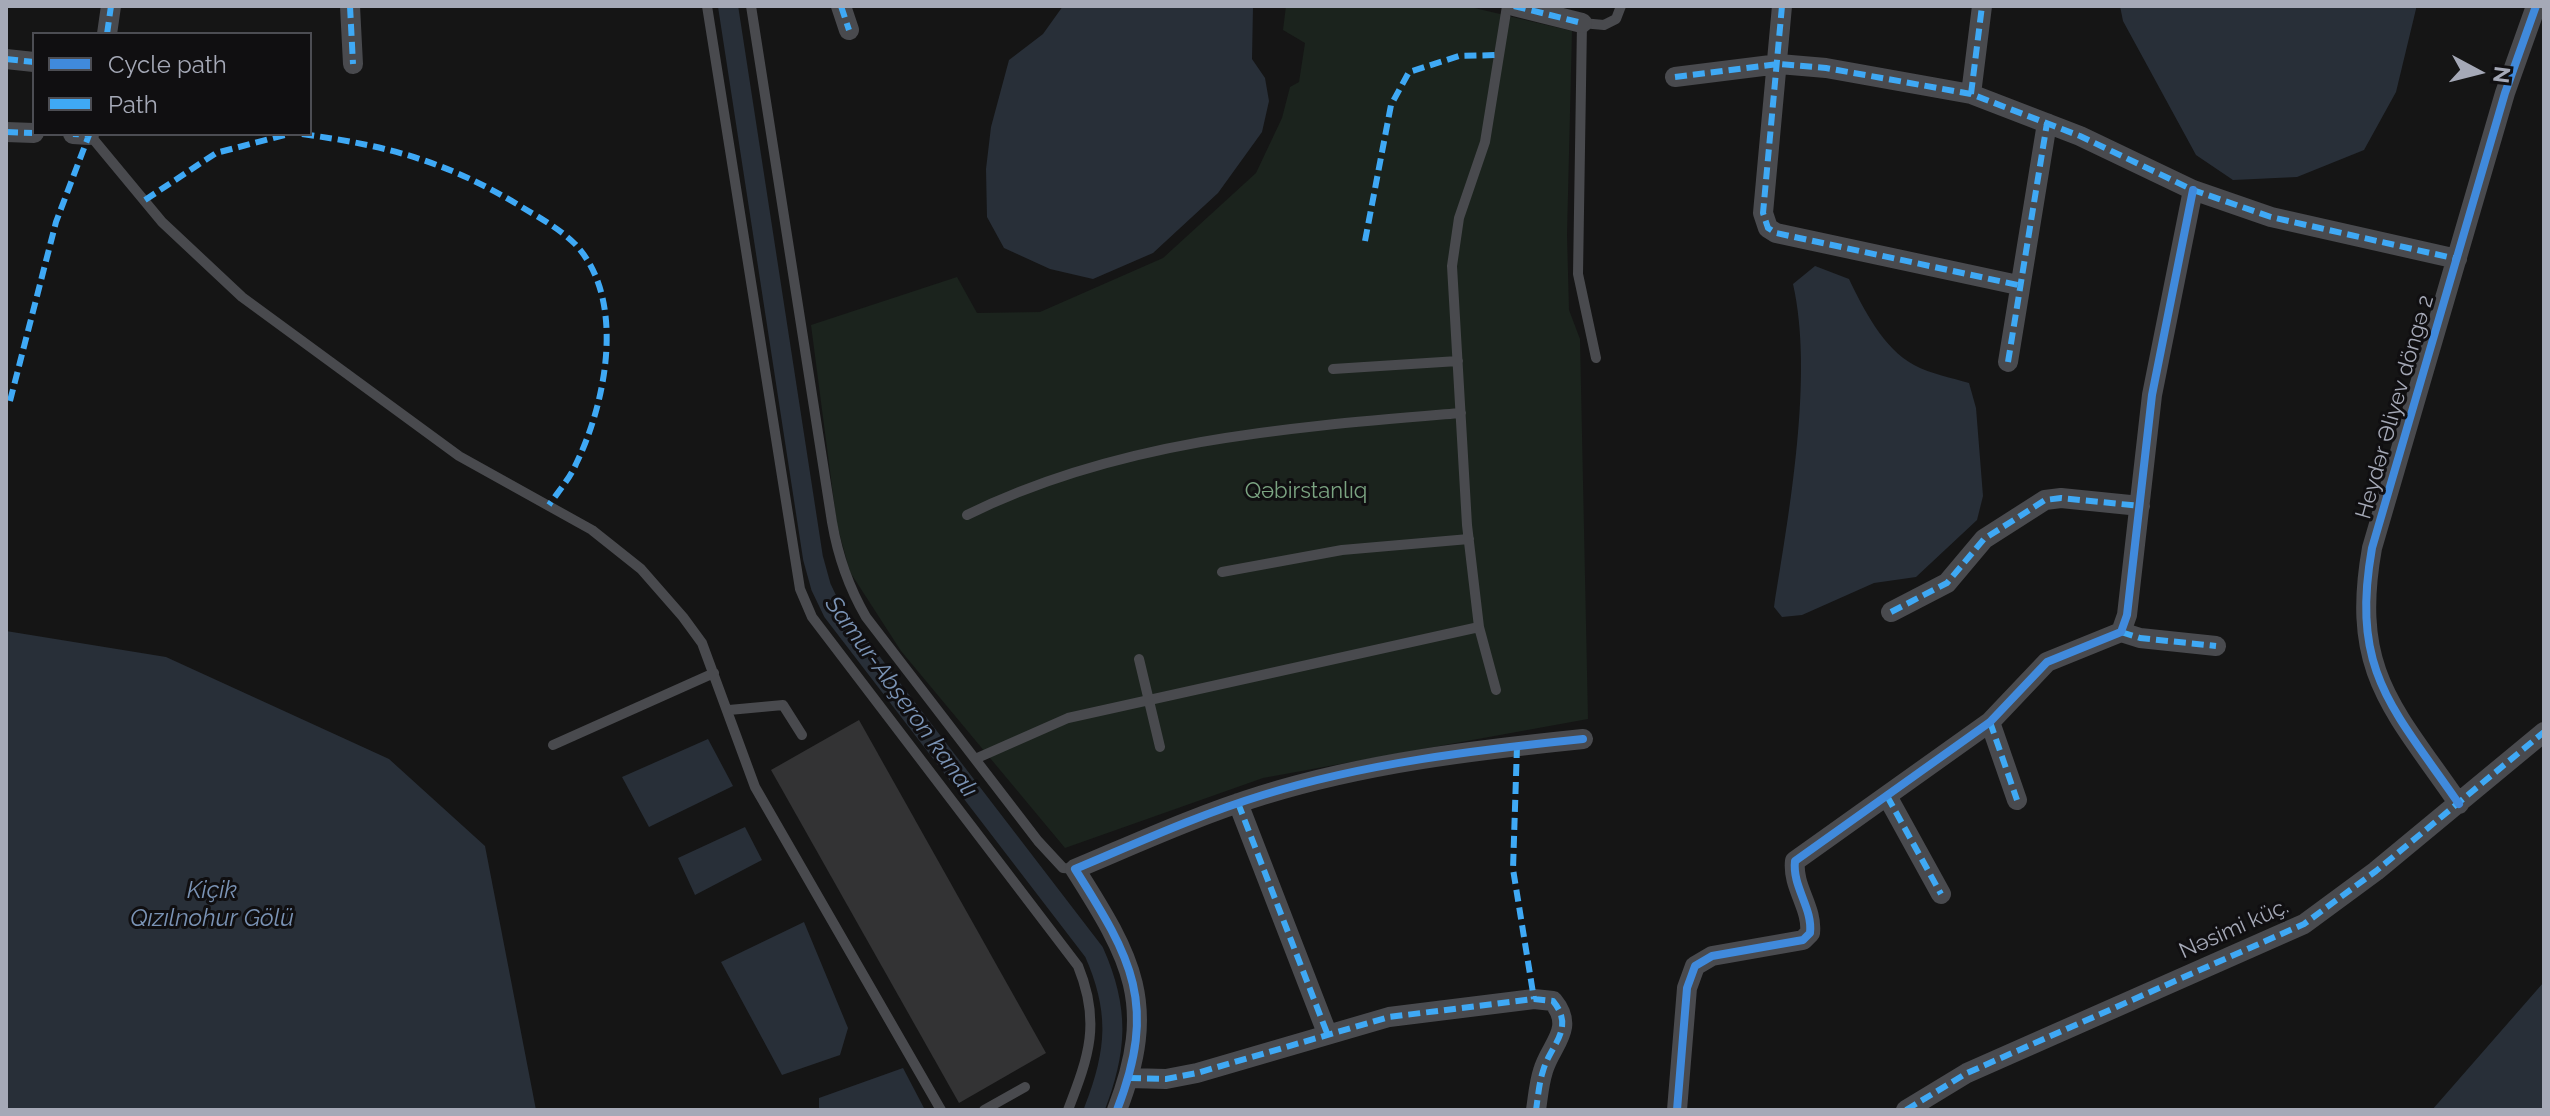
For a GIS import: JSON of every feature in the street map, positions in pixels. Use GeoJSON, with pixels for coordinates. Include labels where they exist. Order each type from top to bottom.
{"type":"FeatureCollection","features":[{"type":"Feature","properties":{"kind":"street"},"geometry":{"type":"LineString","coordinates":[[107,32],[111,6]]}},
{"type":"Feature","properties":{"kind":"street"},"geometry":{"type":"LineString","coordinates":[[350,6],[353,64]]}},
{"type":"Feature","properties":{"kind":"street"},"geometry":{"type":"LineString","coordinates":[[841,6],[849,30]]}},
{"type":"Feature","properties":{"kind":"street"},"geometry":{"type":"LineString","coordinates":[[1514,6],[1582,23]]}},
{"type":"Feature","properties":{"kind":"street"},"geometry":{"type":"LineString","coordinates":[[1782,6],[1763,213],[1768,228],[1776,233],[2018,285]]}},
{"type":"Feature","properties":{"kind":"street"},"geometry":{"type":"LineString","coordinates":[[1971,94],[1982,6]]}},
{"type":"Feature","properties":{"kind":"street","name":"Heydər Əliyev döngə 2"},"geometry":{"type":"LineString","coordinates":[[2459,804],[2390,704],[2374,674],[2369,653],[2364,591],[2372,548],[2505,93],[2536,6]]}},
{"type":"Feature","properties":{"kind":"street"},"geometry":{"type":"LineString","coordinates":[[6,59],[32,62]]}},
{"type":"Feature","properties":{"kind":"street"},"geometry":{"type":"LineString","coordinates":[[1675,77],[1779,64],[1826,68],[1971,94],[2047,123],[2193,190],[2271,217],[2457,259]]}},
{"type":"Feature","properties":{"kind":"street"},"geometry":{"type":"LineString","coordinates":[[2008,362],[2018,285],[2047,123]]}},
{"type":"Feature","properties":{"kind":"street"},"geometry":{"type":"LineString","coordinates":[[6,132],[32,133]]}},
{"type":"Feature","properties":{"kind":"street"},"geometry":{"type":"LineString","coordinates":[[2121,632],[2127,615],[2152,395],[2193,190]]}},
{"type":"Feature","properties":{"kind":"street"},"geometry":{"type":"LineString","coordinates":[[1891,612],[1947,583],[1984,539],[2045,500],[2140,506]]}},
{"type":"Feature","properties":{"kind":"street"},"geometry":{"type":"LineString","coordinates":[[1677,1110],[1687,988],[1695,966],[1712,956],[1803,940],[1810,933],[1811,923],[1793,876],[1795,861],[1990,722],[2047,662],[2121,632],[2140,638],[2216,646]]}},
{"type":"Feature","properties":{"kind":"street"},"geometry":{"type":"LineString","coordinates":[[1990,722],[2017,800]]}},
{"type":"Feature","properties":{"kind":"street","name":"Nəsimi küç."},"geometry":{"type":"LineString","coordinates":[[1906,1110],[1981,1067],[2304,924],[2342,899],[2544,732]]}},
{"type":"Feature","properties":{"kind":"street"},"geometry":{"type":"LineString","coordinates":[[1117,1110],[1129,1078],[1138,1027],[1127,957],[1075,869],[1152,834],[1285,788],[1478,749],[1583,739]]}},
{"type":"Feature","properties":{"kind":"street"},"geometry":{"type":"LineString","coordinates":[[1887,796],[1941,894]]}},
{"type":"Feature","properties":{"kind":"street"},"geometry":{"type":"LineString","coordinates":[[1238,803],[1327,1033]]}},
{"type":"Feature","properties":{"kind":"street"},"geometry":{"type":"LineString","coordinates":[[1129,1078],[1166,1079],[1197,1073],[1327,1033],[1438,1009],[1534,999],[1553,1001],[1563,1028],[1560,1041],[1543,1070],[1536,1110]]}},
{"type":"Feature","properties":{"kind":"lane"},"geometry":{"type":"LineString","coordinates":[[707,6],[800,589],[812,617],[1078,966],[1090,1000],[1091,1035],[1087,1062],[1068,1110]]}},
{"type":"Feature","properties":{"kind":"lane"},"geometry":{"type":"LineString","coordinates":[[751,6],[838,556],[851,591],[866,617],[1053,859],[1063,868],[1075,869]]}},
{"type":"Feature","properties":{"kind":"lane"},"geometry":{"type":"LineString","coordinates":[[1496,690],[1479,627],[1469,539],[1452,266],[1459,218],[1485,142],[1507,6]]}},
{"type":"Feature","properties":{"kind":"lane"},"geometry":{"type":"LineString","coordinates":[[1596,358],[1580,299],[1578,274],[1582,23],[1604,25],[1616,19],[1621,6]]}},
{"type":"Feature","properties":{"kind":"lane"},"geometry":{"type":"LineString","coordinates":[[91,136],[162,222],[242,297],[459,456],[592,530],[641,569],[702,643],[755,787],[941,1110]]}},
{"type":"Feature","properties":{"kind":"lane"},"geometry":{"type":"LineString","coordinates":[[1333,369],[1458,361]]}},
{"type":"Feature","properties":{"kind":"lane"},"geometry":{"type":"LineString","coordinates":[[967,515],[1036,484],[1146,453],[1271,429],[1461,413]]}},
{"type":"Feature","properties":{"kind":"lane"},"geometry":{"type":"LineString","coordinates":[[1222,572],[1342,550],[1469,539]]}},
{"type":"Feature","properties":{"kind":"lane"},"geometry":{"type":"LineString","coordinates":[[975,759],[1068,718],[1149,703],[1284,669],[1479,627]]}},
{"type":"Feature","properties":{"kind":"lane"},"geometry":{"type":"LineString","coordinates":[[1139,659],[1160,747]]}},
{"type":"Feature","properties":{"kind":"lane"},"geometry":{"type":"LineString","coordinates":[[553,745],[714,673]]}},
{"type":"Feature","properties":{"kind":"lane"},"geometry":{"type":"LineString","coordinates":[[729,710],[783,705],[802,735]]}},
{"type":"Feature","properties":{"kind":"lane"},"geometry":{"type":"LineString","coordinates":[[984,1110],[1025,1087]]}},
{"type":"Feature","properties":{"kind":"green space","name":"Qəbirstanlıq"},"geometry":{"type":"Polygon","coordinates":[[[1286,6],[1466,6],[1572,31],[1567,235],[1569,310],[1580,339],[1588,719],[1263,778],[1065,848],[901,651],[850,572],[837,525],[811,325],[957,277],[977,313],[1040,312],[1163,258],[1256,173],[1282,118],[1290,87],[1299,82],[1305,43],[1283,30],[1286,6]]]}},
{"type":"Feature","properties":{"kind":"water"},"geometry":{"type":"Polygon","coordinates":[[[1063,6],[1253,6],[1252,59],[1265,78],[1269,101],[1262,132],[1218,193],[1153,253],[1093,279],[1050,269],[1004,248],[987,217],[986,169],[991,127],[1009,60],[1043,34],[1063,6]]]}},
{"type":"Feature","properties":{"kind":"water"},"geometry":{"type":"Polygon","coordinates":[[[2120,6],[2416,6],[2416,9],[2396,92],[2364,150],[2297,177],[2233,180],[2196,155],[2123,21],[2120,6]]]}},
{"type":"Feature","properties":{"kind":"water"},"geometry":{"type":"Polygon","coordinates":[[[1815,266],[1849,279],[1876,327],[1903,358],[1927,371],[1969,383],[1976,408],[1983,496],[1977,520],[1916,577],[1874,583],[1802,615],[1782,617],[1774,607],[1792,488],[1800,402],[1799,320],[1793,284],[1815,266]]]}},
{"type":"Feature","properties":{"kind":"water","name":"Kiçik Qızılnohur Gölü"},"geometry":{"type":"Polygon","coordinates":[[[6,631],[166,657],[389,759],[485,846],[536,1110],[6,1110],[6,631]]]}},
{"type":"Feature","properties":{"kind":"water"},"geometry":{"type":"Polygon","coordinates":[[[708,739],[733,786],[649,827],[622,777],[708,739]]]}},
{"type":"Feature","properties":{"kind":"water"},"geometry":{"type":"Polygon","coordinates":[[[745,827],[762,860],[695,895],[678,858],[745,827]]]}},
{"type":"Feature","properties":{"kind":"water"},"geometry":{"type":"Polygon","coordinates":[[[804,922],[848,1028],[840,1055],[782,1075],[721,962],[804,922]]]}},
{"type":"Feature","properties":{"kind":"water"},"geometry":{"type":"Polygon","coordinates":[[[2543,983],[2544,1110],[2432,1110],[2543,983]]]}},
{"type":"Feature","properties":{"kind":"water"},"geometry":{"type":"Polygon","coordinates":[[[903,1068],[925,1110],[819,1110],[819,1098],[903,1068]]]}},
{"type":"Feature","properties":{"kind":"building"},"geometry":{"type":"Polygon","coordinates":[[[859,720],[1046,1053],[959,1103],[771,770],[859,720]]]}},
{"type":"Feature","properties":{"kind":"waterway","name":"Samur-Abşeron kanalı"},"geometry":{"type":"LineString","coordinates":[[728,6],[813,558],[821,587],[833,612],[1094,952],[1108,993],[1112,1031],[1107,1069],[1094,1110]]}},
{"type":"Feature","properties":{"kind":"marked path"},"geometry":{"type":"LineString","coordinates":[[107,32],[111,6]]}},
{"type":"Feature","properties":{"kind":"marked path"},"geometry":{"type":"LineString","coordinates":[[350,6],[353,64]]}},
{"type":"Feature","properties":{"kind":"marked path"},"geometry":{"type":"LineString","coordinates":[[841,6],[849,30]]}},
{"type":"Feature","properties":{"kind":"marked path"},"geometry":{"type":"LineString","coordinates":[[1514,6],[1582,23]]}},
{"type":"Feature","properties":{"kind":"marked path"},"geometry":{"type":"LineString","coordinates":[[1782,6],[1763,213],[1768,228],[1776,233],[2018,285]]}},
{"type":"Feature","properties":{"kind":"marked path"},"geometry":{"type":"LineString","coordinates":[[1971,94],[1982,6]]}},
{"type":"Feature","properties":{"kind":"marked path"},"geometry":{"type":"LineString","coordinates":[[1365,241],[1391,105],[1409,72],[1459,56],[1497,55]]}},
{"type":"Feature","properties":{"kind":"marked path"},"geometry":{"type":"LineString","coordinates":[[6,59],[32,62]]}},
{"type":"Feature","properties":{"kind":"marked path"},"geometry":{"type":"LineString","coordinates":[[1675,77],[1779,64],[1826,68],[1971,94],[2080,136],[2193,190],[2271,217],[2457,259]]}},
{"type":"Feature","properties":{"kind":"marked path"},"geometry":{"type":"LineString","coordinates":[[2008,362],[2047,123]]}},
{"type":"Feature","properties":{"kind":"marked path"},"geometry":{"type":"LineString","coordinates":[[6,132],[32,133]]}},
{"type":"Feature","properties":{"kind":"marked path"},"geometry":{"type":"LineString","coordinates":[[10,401],[56,222],[89,136]]}},
{"type":"Feature","properties":{"kind":"marked path"},"geometry":{"type":"LineString","coordinates":[[145,200],[216,153],[281,136]]}},
{"type":"Feature","properties":{"kind":"marked path"},"geometry":{"type":"LineString","coordinates":[[312,136],[418,158],[470,179],[558,229],[575,244],[591,267],[601,293],[606,322],[603,382],[587,439],[567,480],[549,505]]}},
{"type":"Feature","properties":{"kind":"marked path"},"geometry":{"type":"LineString","coordinates":[[1891,612],[1947,583],[1984,539],[2045,500],[2061,498],[2140,506]]}},
{"type":"Feature","properties":{"kind":"marked path"},"geometry":{"type":"LineString","coordinates":[[2121,632],[2140,638],[2216,646]]}},
{"type":"Feature","properties":{"kind":"marked path"},"geometry":{"type":"LineString","coordinates":[[1990,722],[2017,800]]}},
{"type":"Feature","properties":{"kind":"marked path"},"geometry":{"type":"LineString","coordinates":[[1906,1110],[1967,1073],[2304,924],[2376,871],[2544,732]]}},
{"type":"Feature","properties":{"kind":"marked path"},"geometry":{"type":"LineString","coordinates":[[1517,746],[1513,869],[1534,999]]}},
{"type":"Feature","properties":{"kind":"marked path"},"geometry":{"type":"LineString","coordinates":[[1887,796],[1941,894]]}},
{"type":"Feature","properties":{"kind":"marked path"},"geometry":{"type":"LineString","coordinates":[[1238,803],[1327,1033]]}},
{"type":"Feature","properties":{"kind":"marked path"},"geometry":{"type":"LineString","coordinates":[[1129,1078],[1166,1079],[1197,1073],[1389,1017],[1534,999],[1553,1001],[1562,1020],[1559,1037],[1546,1062],[1536,1110]]}},
{"type":"Feature","properties":{"kind":"cycle path"},"geometry":{"type":"LineString","coordinates":[[2459,804],[2414,741],[2382,686],[2372,658],[2367,627],[2367,591],[2372,548],[2505,93],[2536,6]]}},
{"type":"Feature","properties":{"kind":"cycle path"},"geometry":{"type":"LineString","coordinates":[[1677,1110],[1687,988],[1695,966],[1712,956],[1803,940],[1810,933],[1810,924],[1796,880],[1795,861],[1990,722],[2047,662],[2121,632],[2127,615],[2152,395],[2193,190]]}},
{"type":"Feature","properties":{"kind":"cycle path"},"geometry":{"type":"LineString","coordinates":[[1117,1110],[1136,1040],[1137,1011],[1133,984],[1111,930],[1075,869],[1215,811],[1341,774],[1422,759],[1583,739]]}}]}
